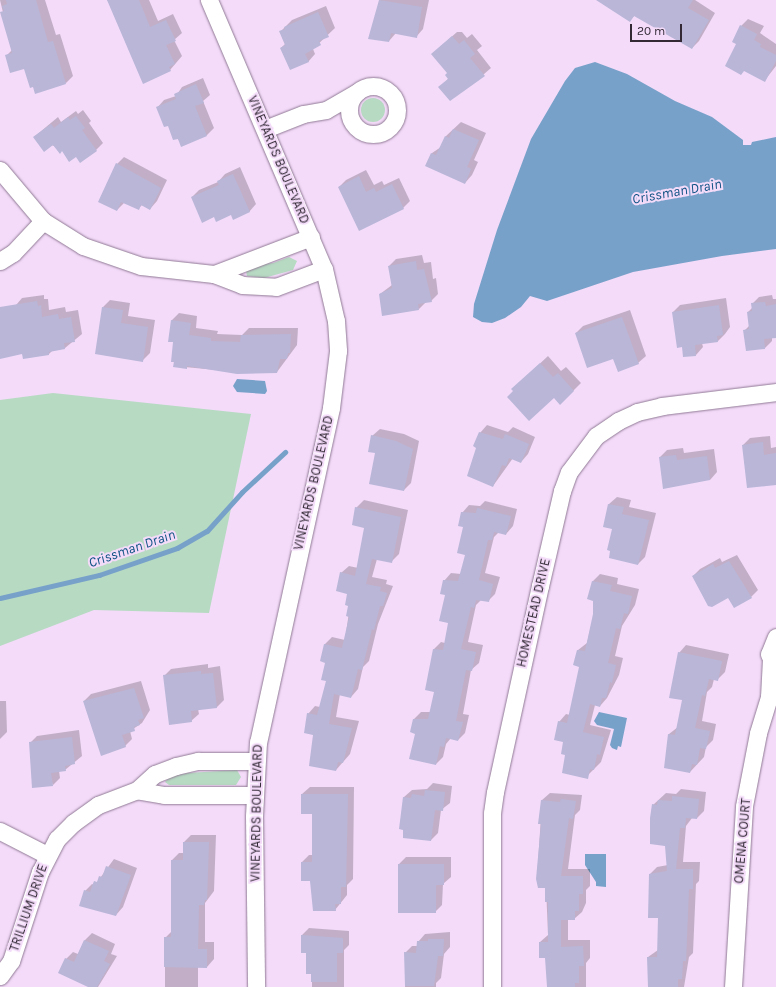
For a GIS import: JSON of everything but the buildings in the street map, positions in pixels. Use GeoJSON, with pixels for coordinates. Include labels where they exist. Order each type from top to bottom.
{"type":"FeatureCollection","features":[{"type":"Feature","properties":{"kind":"street","name":"VINEYARDS BOULEVARD"},"geometry":{"type":"LineString","coordinates":[[209,0],[266,129],[324,269],[336,321],[338,351],[335,384],[263,710],[256,761],[254,795],[256,987]]}},
{"type":"Feature","properties":{"kind":"street"},"geometry":{"type":"LineString","coordinates":[[266,129],[303,114],[326,110],[360,89],[376,86],[389,93],[396,107],[396,115],[388,128],[381,132],[366,133],[353,124],[326,110]]}},
{"type":"Feature","properties":{"kind":"street"},"geometry":{"type":"LineString","coordinates":[[353,124],[349,109],[354,94],[360,89]]}},
{"type":"Feature","properties":{"kind":"street"},"geometry":{"type":"LineString","coordinates":[[0,170],[43,221],[82,246],[107,256],[141,266],[214,274],[242,285],[276,287],[324,269]]}},
{"type":"Feature","properties":{"kind":"street"},"geometry":{"type":"LineString","coordinates":[[0,262],[13,253],[43,221]]}},
{"type":"Feature","properties":{"kind":"street"},"geometry":{"type":"LineString","coordinates":[[214,274],[311,236]]}},
{"type":"Feature","properties":{"kind":"street","name":"HOMESTEAD DRIVE"},"geometry":{"type":"LineString","coordinates":[[492,987],[492,813],[495,792],[546,556],[562,491],[569,472],[596,436],[618,421],[637,412],[662,406],[776,392]]}},
{"type":"Feature","properties":{"kind":"street","name":"OMENA COURT"},"geometry":{"type":"LineString","coordinates":[[732,987],[744,806],[758,733],[772,694],[773,666],[770,646],[776,637]]}},
{"type":"Feature","properties":{"kind":"street","name":"TRILLIUM DRIVE"},"geometry":{"type":"LineString","coordinates":[[0,976],[11,961],[47,855],[73,823],[98,805],[137,790],[154,774],[176,766],[198,761],[256,761]]}},
{"type":"Feature","properties":{"kind":"street"},"geometry":{"type":"LineString","coordinates":[[137,790],[164,795],[254,795]]}},
{"type":"Feature","properties":{"kind":"street"},"geometry":{"type":"LineString","coordinates":[[0,831],[47,855]]}},
{"type":"Feature","properties":{"kind":"green space"},"geometry":{"type":"Polygon","coordinates":[[[373,98],[382,101],[385,110],[382,119],[373,122],[364,119],[361,110],[364,101],[373,98]]]}},
{"type":"Feature","properties":{"kind":"green space"},"geometry":{"type":"Polygon","coordinates":[[[289,257],[297,261],[293,270],[264,278],[247,276],[246,271],[250,265],[273,263],[289,257]]]}},
{"type":"Feature","properties":{"kind":"green space"},"geometry":{"type":"Polygon","coordinates":[[[53,393],[251,414],[209,613],[94,610],[0,646],[0,400],[53,393]]]}},
{"type":"Feature","properties":{"kind":"green space"},"geometry":{"type":"Polygon","coordinates":[[[237,770],[241,777],[236,785],[169,785],[165,782],[169,777],[187,773],[237,770]]]}},
{"type":"Feature","properties":{"kind":"water"},"geometry":{"type":"Polygon","coordinates":[[[595,62],[627,74],[675,101],[712,117],[743,140],[743,145],[751,145],[752,142],[776,137],[776,249],[722,256],[633,272],[547,301],[530,296],[521,307],[505,318],[492,323],[482,322],[473,317],[474,304],[497,230],[531,139],[565,81],[575,68],[595,62]]]}},
{"type":"Feature","properties":{"kind":"water"},"geometry":{"type":"Polygon","coordinates":[[[237,379],[265,381],[267,391],[265,394],[237,392],[233,386],[237,379]]]}},
{"type":"Feature","properties":{"kind":"water"},"geometry":{"type":"Polygon","coordinates":[[[599,712],[627,718],[621,747],[618,746],[617,750],[612,748],[610,745],[614,729],[597,725],[594,721],[599,712]]]}},
{"type":"Feature","properties":{"kind":"water"},"geometry":{"type":"Polygon","coordinates":[[[585,854],[606,854],[606,887],[596,886],[596,882],[585,865],[585,854]]]}},
{"type":"Feature","properties":{"kind":"waterway","name":"Crissman Drain"},"geometry":{"type":"LineString","coordinates":[[0,598],[99,575],[177,548],[207,531],[242,492],[285,452]]}}]}
